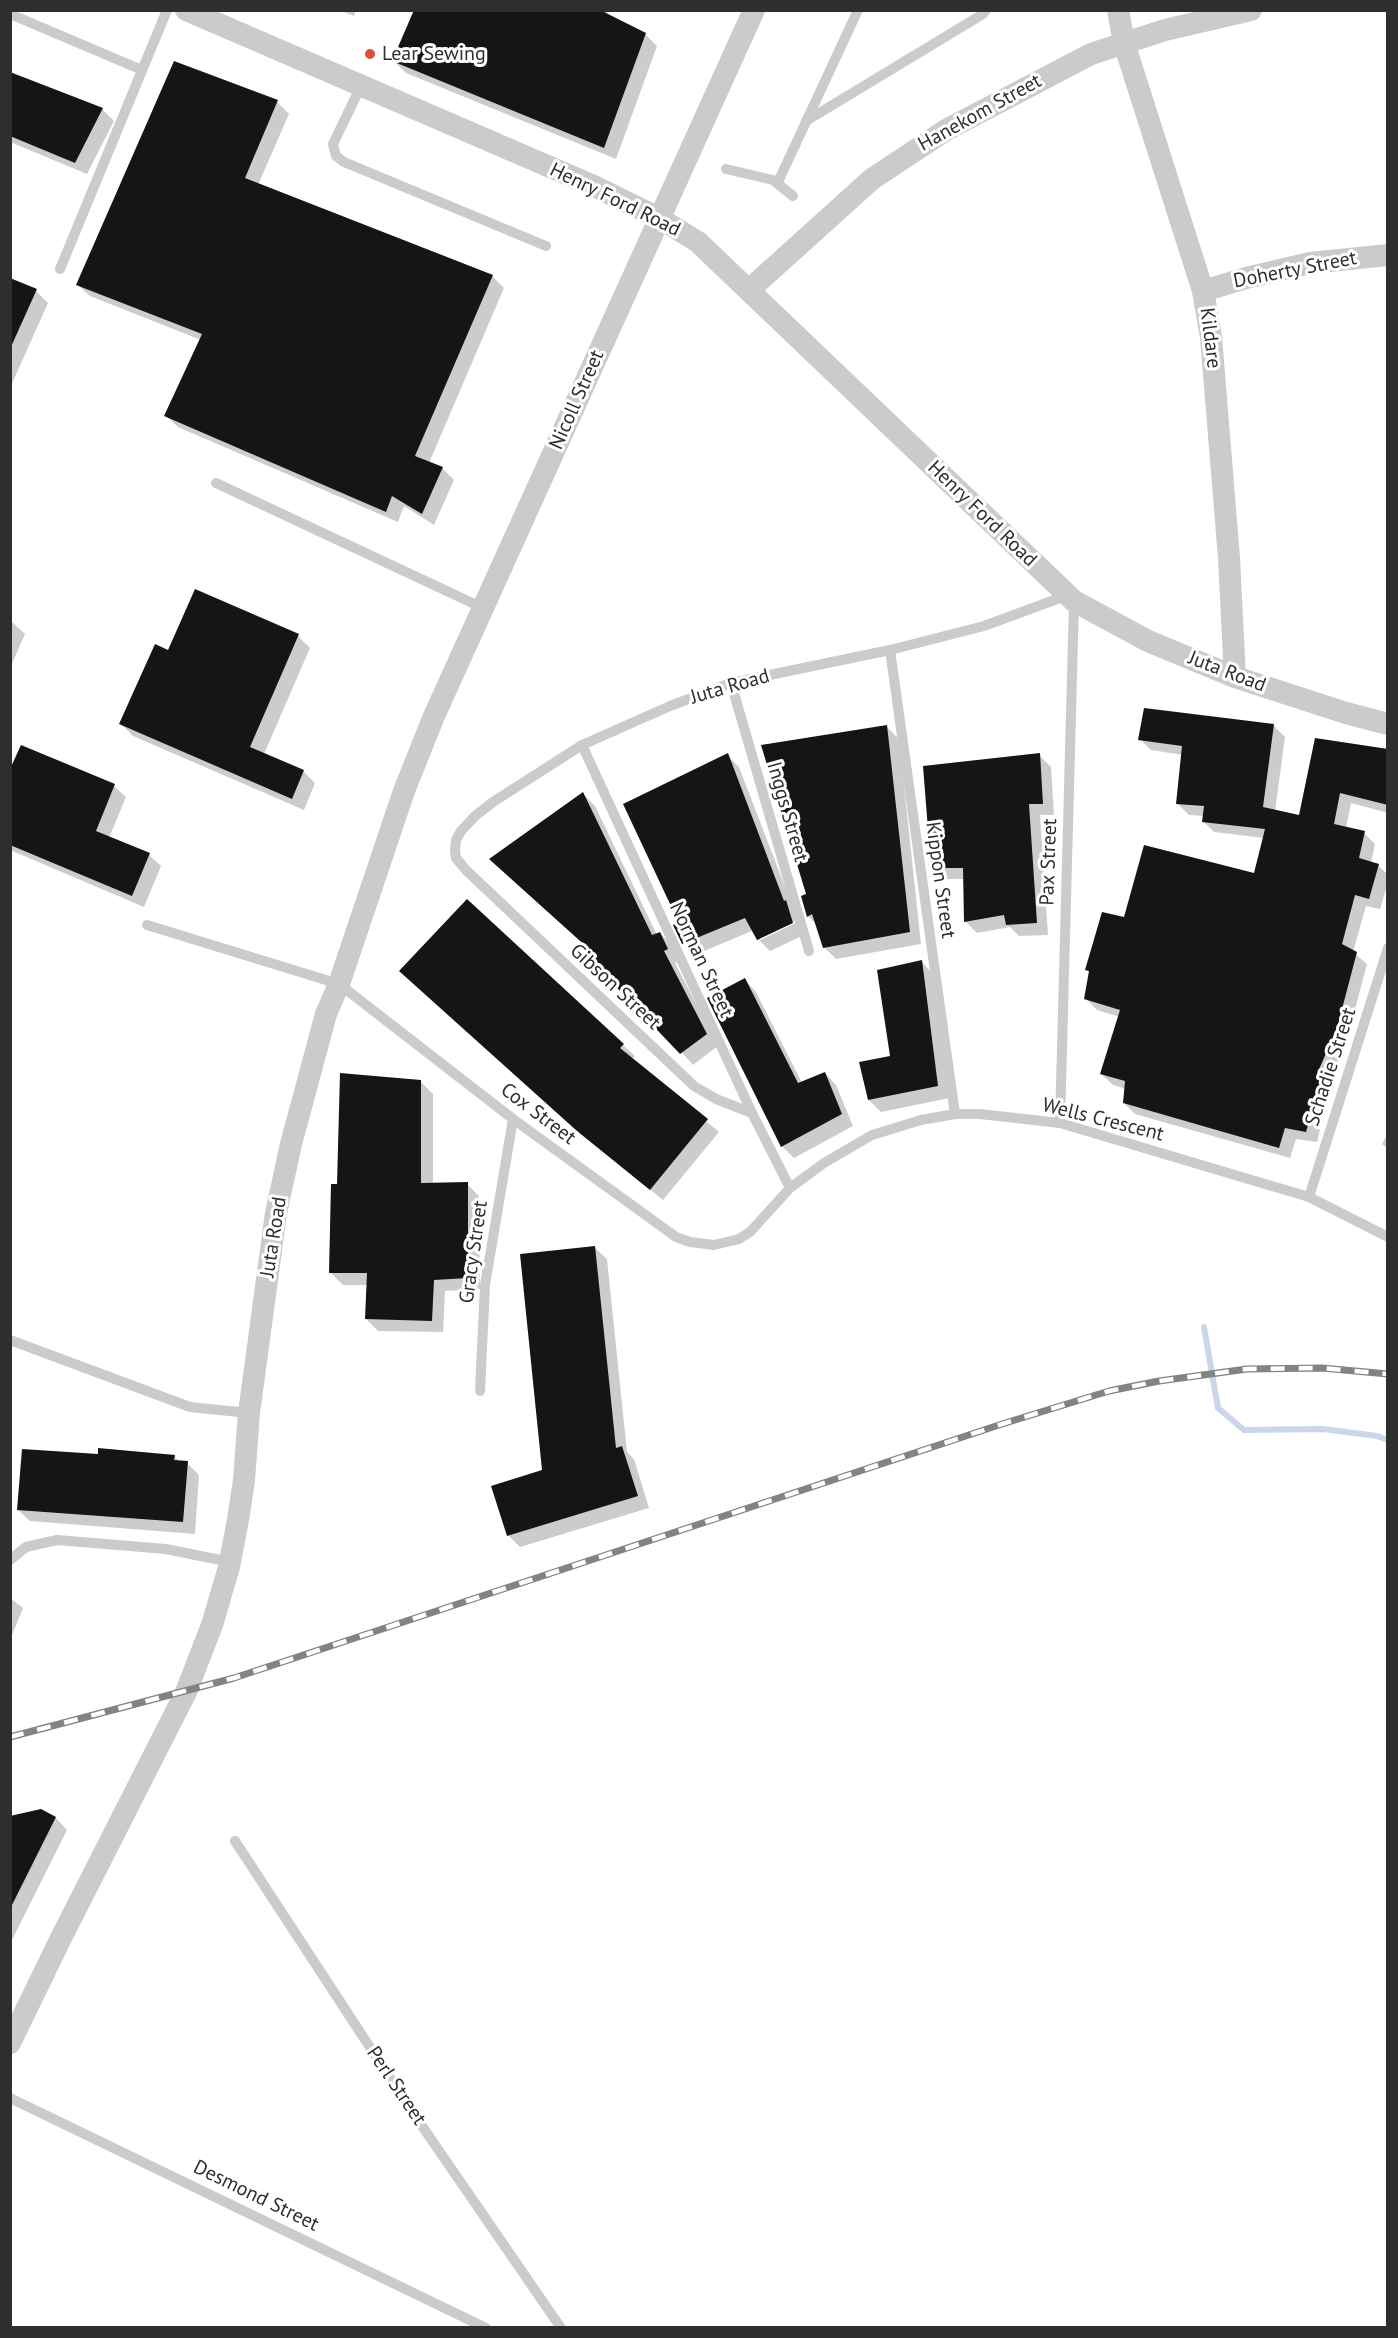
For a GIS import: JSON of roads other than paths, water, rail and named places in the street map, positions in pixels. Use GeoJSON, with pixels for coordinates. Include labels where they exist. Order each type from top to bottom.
{"type":"FeatureCollection","features":[{"type":"Feature","properties":{"kind":"street","name":"Henry Ford Road"},"geometry":{"type":"LineString","coordinates":[[186,10],[594,186],[659,218],[698,242],[1071,598]]}},
{"type":"Feature","properties":{"kind":"street","name":"Nicoll Street"},"geometry":{"type":"LineString","coordinates":[[404,791],[434,716],[754,10]]}},
{"type":"Feature","properties":{"kind":"street","name":"Kildare"},"geometry":{"type":"LineString","coordinates":[[1118,10],[1124,43],[1203,291],[1211,337],[1221,451],[1229,558],[1234,677]]}},
{"type":"Feature","properties":{"kind":"street","name":"Hanekom Street"},"geometry":{"type":"LineString","coordinates":[[749,290],[872,179],[946,130],[1091,54],[1165,30],[1251,10]]}},
{"type":"Feature","properties":{"kind":"street","name":"Doherty Street"},"geometry":{"type":"LineString","coordinates":[[1203,291],[1246,278],[1310,264],[1388,255]]}},
{"type":"Feature","properties":{"kind":"street","name":"Juta Road"},"geometry":{"type":"LineString","coordinates":[[1071,598],[1148,641],[1234,677],[1388,724]]}},
{"type":"Feature","properties":{"kind":"street","name":"Juta Road"},"geometry":{"type":"LineString","coordinates":[[10,2043],[186,1692],[212,1625],[230,1562],[244,1480],[249,1413],[276,1213],[326,1014],[339,984],[404,791]]}},
{"type":"Feature","properties":{"kind":"lane"},"geometry":{"type":"LineString","coordinates":[[60,268],[167,10]]}},
{"type":"Feature","properties":{"kind":"lane"},"geometry":{"type":"LineString","coordinates":[[778,182],[858,10]]}},
{"type":"Feature","properties":{"kind":"lane"},"geometry":{"type":"LineString","coordinates":[[806,121],[983,14],[986,10]]}},
{"type":"Feature","properties":{"kind":"lane"},"geometry":{"type":"LineString","coordinates":[[10,14],[142,70]]}},
{"type":"Feature","properties":{"kind":"lane"},"geometry":{"type":"LineString","coordinates":[[361,86],[333,144],[336,156],[344,162],[546,246]]}},
{"type":"Feature","properties":{"kind":"lane"},"geometry":{"type":"LineString","coordinates":[[726,169],[778,182],[793,196]]}},
{"type":"Feature","properties":{"kind":"lane"},"geometry":{"type":"LineString","coordinates":[[216,483],[483,608]]}},
{"type":"Feature","properties":{"kind":"lane","name":"Juta Road"},"geometry":{"type":"LineString","coordinates":[[466,870],[456,858],[455,851],[456,840],[467,824],[493,802],[582,745],[670,706],[730,683],[890,650],[984,626],[1071,598]]}},
{"type":"Feature","properties":{"kind":"lane","name":"Pax Street"},"geometry":{"type":"LineString","coordinates":[[1060,1123],[1071,598]]}},
{"type":"Feature","properties":{"kind":"lane","name":"Kippon Street"},"geometry":{"type":"LineString","coordinates":[[890,650],[955,1114]]}},
{"type":"Feature","properties":{"kind":"lane","name":"Inggs Street"},"geometry":{"type":"LineString","coordinates":[[730,683],[809,951]]}},
{"type":"Feature","properties":{"kind":"lane","name":"Norman Street"},"geometry":{"type":"LineString","coordinates":[[582,745],[752,1113],[790,1188]]}},
{"type":"Feature","properties":{"kind":"lane","name":"Gibson Street"},"geometry":{"type":"LineString","coordinates":[[466,870],[694,1086],[716,1099],[752,1113]]}},
{"type":"Feature","properties":{"kind":"lane"},"geometry":{"type":"LineString","coordinates":[[147,925],[339,984]]}},
{"type":"Feature","properties":{"kind":"lane","name":"Schadie Street"},"geometry":{"type":"LineString","coordinates":[[1309,1197],[1388,948]]}},
{"type":"Feature","properties":{"kind":"lane","name":"Cox Street"},"geometry":{"type":"LineString","coordinates":[[339,984],[513,1119],[676,1237],[701,1244],[728,1243]]}},
{"type":"Feature","properties":{"kind":"lane","name":"Wells Crescent"},"geometry":{"type":"LineString","coordinates":[[728,1243],[750,1232],[790,1188],[824,1163],[872,1136],[921,1120],[955,1114],[980,1114],[1060,1123],[1309,1197],[1388,1237]]}},
{"type":"Feature","properties":{"kind":"lane","name":"Gracy Street"},"geometry":{"type":"LineString","coordinates":[[480,1391],[485,1285],[513,1119]]}},
{"type":"Feature","properties":{"kind":"lane"},"geometry":{"type":"LineString","coordinates":[[10,1340],[190,1407],[249,1413]]}},
{"type":"Feature","properties":{"kind":"lane"},"geometry":{"type":"LineString","coordinates":[[10,1560],[26,1547],[57,1540],[166,1549],[230,1562]]}},
{"type":"Feature","properties":{"kind":"lane","name":"Perl Street"},"geometry":{"type":"LineString","coordinates":[[235,1841],[405,2100],[561,2328]]}},
{"type":"Feature","properties":{"kind":"lane","name":"Desmond Street"},"geometry":{"type":"LineString","coordinates":[[10,2098],[486,2328]]}},
{"type":"Feature","properties":{"kind":"waterway"},"geometry":{"type":"LineString","coordinates":[[1204,1327],[1218,1408],[1244,1430],[1323,1429],[1377,1436],[1388,1440]]}},
{"type":"Feature","properties":{"kind":"railway"},"geometry":{"type":"LineString","coordinates":[[10,1737],[234,1678],[1002,1424],[1109,1391],[1159,1381],[1247,1369],[1322,1368],[1388,1374]]}},
{"type":"Feature","properties":{"kind":"place","name":"Lear Sewing"},"geometry":{"type":"Point","coordinates":[370,54]}}]}
